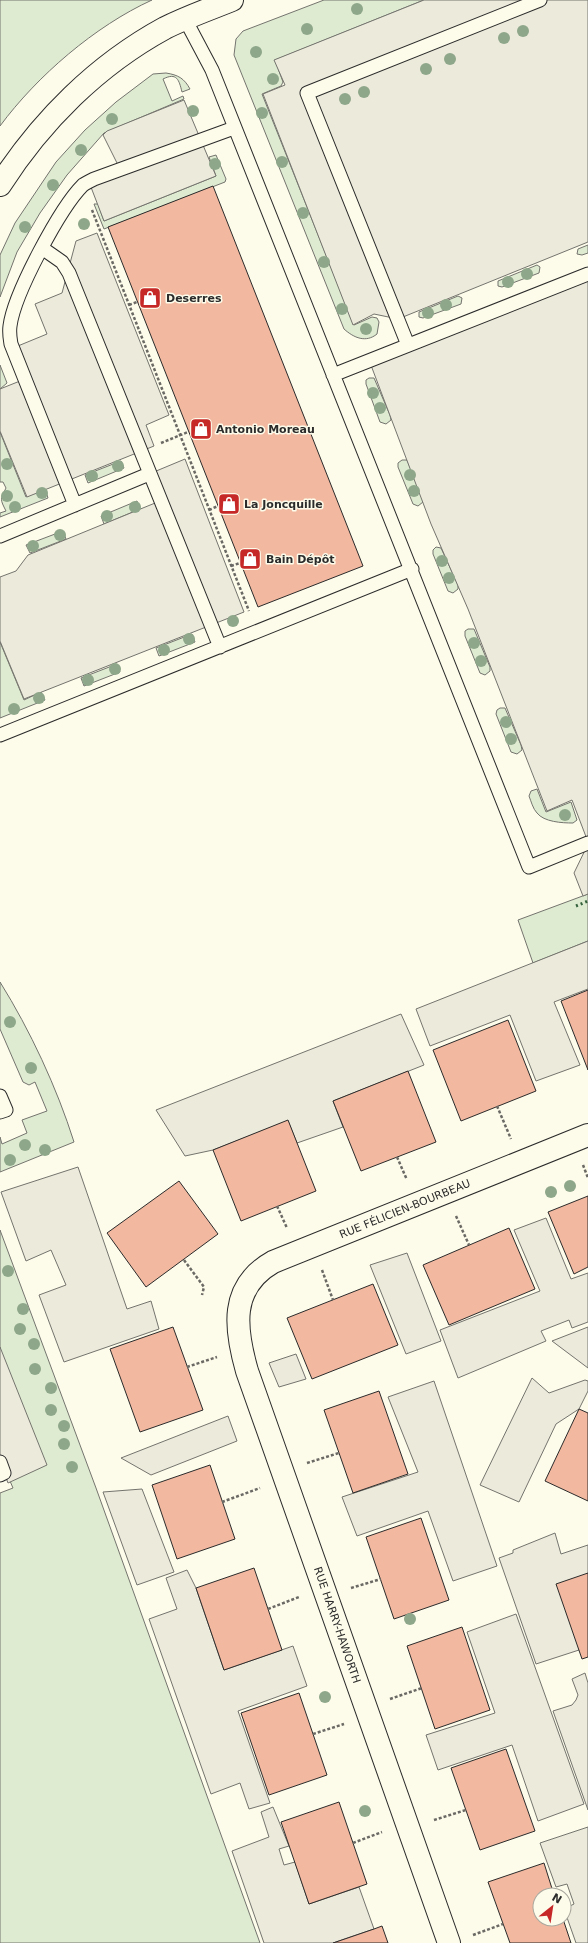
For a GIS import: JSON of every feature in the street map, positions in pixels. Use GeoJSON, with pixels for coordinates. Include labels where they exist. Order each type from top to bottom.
{"type":"FeatureCollection","features":[{"type":"Feature","properties":{"kind":"street"},"geometry":{"type":"LineString","coordinates":[[0,185],[47,124],[82,87],[126,52],[150,37],[185,19],[232,0]]}},
{"type":"Feature","properties":{"kind":"street","name":"RUE FÉLICIEN-BOURBEAU"},"geometry":{"type":"LineString","coordinates":[[239,1304],[241,1295],[251,1281],[267,1265],[273,1262],[588,1135]]}},
{"type":"Feature","properties":{"kind":"street","name":"RUE HARRY-HAWORTH"},"geometry":{"type":"LineString","coordinates":[[239,1304],[238,1328],[246,1371],[449,1943]]}},
{"type":"Feature","properties":{"kind":"lane"},"geometry":{"type":"LineString","coordinates":[[408,345],[307,93],[540,0]]}},
{"type":"Feature","properties":{"kind":"lane"},"geometry":{"type":"LineString","coordinates":[[185,19],[212,70],[412,569],[529,867],[588,843]]}},
{"type":"Feature","properties":{"kind":"lane"},"geometry":{"type":"LineString","coordinates":[[75,505],[13,348],[10,335],[10,325],[23,288],[42,248],[65,210],[84,185],[234,128]]}},
{"type":"Feature","properties":{"kind":"lane"},"geometry":{"type":"LineString","coordinates":[[42,248],[54,254],[66,268],[220,647]]}},
{"type":"Feature","properties":{"kind":"lane"},"geometry":{"type":"LineString","coordinates":[[333,374],[588,274]]}},
{"type":"Feature","properties":{"kind":"lane"},"geometry":{"type":"LineString","coordinates":[[0,536],[149,474]]}},
{"type":"Feature","properties":{"kind":"lane"},"geometry":{"type":"LineString","coordinates":[[0,735],[412,569]]}},
{"type":"Feature","properties":{"kind":"lane"},"geometry":{"type":"LineString","coordinates":[[0,1096],[6,1110],[0,1112]]}},
{"type":"Feature","properties":{"kind":"lane"},"geometry":{"type":"LineString","coordinates":[[0,1462],[4,1473],[0,1475]]}},
{"type":"Feature","properties":{"kind":"path"},"geometry":{"type":"LineString","coordinates":[[90,204],[251,618]]}},
{"type":"Feature","properties":{"kind":"path"},"geometry":{"type":"LineString","coordinates":[[129,305],[137,302]]}},
{"type":"Feature","properties":{"kind":"path"},"geometry":{"type":"LineString","coordinates":[[154,446],[188,432]]}},
{"type":"Feature","properties":{"kind":"path"},"geometry":{"type":"LineString","coordinates":[[209,510],[218,506]]}},
{"type":"Feature","properties":{"kind":"path"},"geometry":{"type":"LineString","coordinates":[[231,566],[240,563]]}},
{"type":"Feature","properties":{"kind":"path"},"geometry":{"type":"LineString","coordinates":[[497,1106],[520,1162]]}},
{"type":"Feature","properties":{"kind":"path"},"geometry":{"type":"LineString","coordinates":[[184,1260],[204,1287],[202,1295]]}},
{"type":"Feature","properties":{"kind":"path"},"geometry":{"type":"LineString","coordinates":[[187,1367],[241,1349]]}},
{"type":"Feature","properties":{"kind":"path"},"geometry":{"type":"LineString","coordinates":[[222,1502],[339,1453]]}},
{"type":"Feature","properties":{"kind":"path"},"geometry":{"type":"LineString","coordinates":[[268,1609],[323,1587]]}},
{"type":"Feature","properties":{"kind":"path"},"geometry":{"type":"LineString","coordinates":[[313,1734],[422,1688]]}},
{"type":"Feature","properties":{"kind":"path"},"geometry":{"type":"LineString","coordinates":[[409,1828],[466,1810]]}},
{"type":"Feature","properties":{"kind":"path"},"geometry":{"type":"LineString","coordinates":[[449,1943],[503,1924]]}},
{"type":"Feature","properties":{"kind":"green space"},"geometry":{"type":"Polygon","coordinates":[[[0,0],[152,0],[109,24],[68,54],[31,89],[0,126],[0,0]]]}},
{"type":"Feature","properties":{"kind":"green space"},"geometry":{"type":"Polygon","coordinates":[[[324,0],[424,0],[275,60],[283,82],[281,86],[262,94],[354,325],[372,317],[377,318],[379,322],[377,334],[373,337],[364,339],[352,335],[344,329],[234,55],[236,39],[243,31],[324,0]]]}},
{"type":"Feature","properties":{"kind":"green space"},"geometry":{"type":"Polygon","coordinates":[[[166,73],[180,78],[190,89],[182,92],[177,78],[171,76],[163,79],[172,101],[183,96],[184,99],[104,133],[67,175],[40,213],[17,252],[0,297],[0,255],[15,223],[56,162],[85,130],[116,102],[153,74],[166,73]]]}},
{"type":"Feature","properties":{"kind":"green space"},"geometry":{"type":"Polygon","coordinates":[[[216,155],[226,179],[225,182],[104,229],[94,204],[98,204],[104,221],[216,176],[209,157],[216,155]]]}},
{"type":"Feature","properties":{"kind":"green space"},"geometry":{"type":"Polygon","coordinates":[[[588,245],[588,253],[582,255],[577,254],[578,249],[588,245]]]}},
{"type":"Feature","properties":{"kind":"green space"},"geometry":{"type":"Polygon","coordinates":[[[537,265],[540,267],[539,273],[502,287],[498,286],[498,281],[537,265]]]}},
{"type":"Feature","properties":{"kind":"green space"},"geometry":{"type":"Polygon","coordinates":[[[458,296],[462,298],[461,304],[423,318],[419,317],[419,312],[458,296]]]}},
{"type":"Feature","properties":{"kind":"green space"},"geometry":{"type":"Polygon","coordinates":[[[0,365],[7,383],[0,389],[0,365]]]}},
{"type":"Feature","properties":{"kind":"green space"},"geometry":{"type":"Polygon","coordinates":[[[369,378],[374,378],[390,415],[391,420],[386,424],[380,422],[366,384],[366,380],[369,378]]]}},
{"type":"Feature","properties":{"kind":"green space"},"geometry":{"type":"Polygon","coordinates":[[[0,432],[26,497],[45,488],[48,498],[0,517],[0,513],[6,511],[2,500],[6,488],[3,482],[0,482],[0,432]]]}},
{"type":"Feature","properties":{"kind":"green space"},"geometry":{"type":"Polygon","coordinates":[[[402,460],[407,460],[423,498],[423,502],[418,506],[413,504],[398,467],[398,463],[402,460]]]}},
{"type":"Feature","properties":{"kind":"green space"},"geometry":{"type":"Polygon","coordinates":[[[121,461],[124,468],[88,483],[85,475],[121,461]]]}},
{"type":"Feature","properties":{"kind":"green space"},"geometry":{"type":"Polygon","coordinates":[[[137,501],[140,509],[104,524],[101,516],[137,501]]]}},
{"type":"Feature","properties":{"kind":"green space"},"geometry":{"type":"Polygon","coordinates":[[[63,531],[66,539],[30,553],[26,545],[63,531]]]}},
{"type":"Feature","properties":{"kind":"green space"},"geometry":{"type":"Polygon","coordinates":[[[436,547],[441,548],[458,585],[458,589],[453,593],[448,591],[433,554],[433,550],[436,547]]]}},
{"type":"Feature","properties":{"kind":"green space"},"geometry":{"type":"Polygon","coordinates":[[[468,629],[474,629],[490,667],[490,671],[485,675],[480,673],[465,636],[465,631],[468,629]]]}},
{"type":"Feature","properties":{"kind":"green space"},"geometry":{"type":"Polygon","coordinates":[[[192,634],[195,642],[159,656],[156,648],[192,634]]]}},
{"type":"Feature","properties":{"kind":"green space"},"geometry":{"type":"Polygon","coordinates":[[[0,642],[24,700],[41,692],[45,700],[0,718],[0,642]]]}},
{"type":"Feature","properties":{"kind":"green space"},"geometry":{"type":"Polygon","coordinates":[[[117,664],[120,672],[84,686],[81,678],[117,664]]]}},
{"type":"Feature","properties":{"kind":"green space"},"geometry":{"type":"Polygon","coordinates":[[[500,708],[505,708],[521,745],[522,750],[517,754],[511,752],[496,714],[497,710],[500,708]]]}},
{"type":"Feature","properties":{"kind":"green space"},"geometry":{"type":"Polygon","coordinates":[[[537,789],[546,812],[571,802],[577,820],[573,823],[559,822],[540,816],[534,809],[529,796],[531,791],[537,789]]]}},
{"type":"Feature","properties":{"kind":"green space"},"geometry":{"type":"Polygon","coordinates":[[[588,894],[588,941],[533,963],[518,920],[588,894]]]}},
{"type":"Feature","properties":{"kind":"green space"},"geometry":{"type":"Polygon","coordinates":[[[0,982],[22,1020],[42,1060],[74,1142],[0,1172],[0,1137],[2,1144],[27,1133],[22,1120],[47,1111],[35,1082],[29,1085],[23,1082],[0,1029],[0,982]]]}},
{"type":"Feature","properties":{"kind":"green space"},"geometry":{"type":"Polygon","coordinates":[[[0,1230],[96,1488],[260,1943],[0,1943],[0,1493],[13,1488],[10,1481],[0,1349],[0,1230]]]}},
{"type":"Feature","properties":{"kind":"shaded area"},"geometry":{"type":"Polygon","coordinates":[[[424,0],[588,0],[588,242],[398,319],[374,314],[353,325],[263,94],[285,85],[274,60],[424,0]]]}},
{"type":"Feature","properties":{"kind":"shaded area"},"geometry":{"type":"Polygon","coordinates":[[[184,100],[216,176],[104,221],[89,182],[120,169],[103,135],[107,131],[184,100]]]}},
{"type":"Feature","properties":{"kind":"shaded area"},"geometry":{"type":"Polygon","coordinates":[[[97,233],[169,415],[146,425],[154,446],[27,497],[0,431],[0,389],[25,379],[13,348],[47,334],[35,304],[62,293],[76,241],[97,233]]]}},
{"type":"Feature","properties":{"kind":"shaded area"},"geometry":{"type":"Polygon","coordinates":[[[588,274],[588,842],[572,800],[547,811],[468,609],[431,524],[369,360],[588,274]]]}},
{"type":"Feature","properties":{"kind":"shaded area"},"geometry":{"type":"Polygon","coordinates":[[[185,459],[244,612],[24,699],[0,641],[0,577],[16,571],[28,555],[160,501],[149,474],[185,459]]]}},
{"type":"Feature","properties":{"kind":"shaded area"},"geometry":{"type":"Polygon","coordinates":[[[588,844],[588,894],[583,896],[574,873],[588,844]]]}},
{"type":"Feature","properties":{"kind":"shaded area"},"geometry":{"type":"Polygon","coordinates":[[[588,941],[588,989],[554,1002],[580,1065],[536,1081],[510,1015],[430,1046],[416,1009],[588,941]]]}},
{"type":"Feature","properties":{"kind":"shaded area"},"geometry":{"type":"Polygon","coordinates":[[[401,1014],[424,1065],[333,1101],[343,1127],[297,1143],[288,1121],[213,1150],[185,1156],[156,1110],[401,1014]]]}},
{"type":"Feature","properties":{"kind":"shaded area"},"geometry":{"type":"Polygon","coordinates":[[[78,1167],[127,1309],[151,1301],[159,1329],[64,1362],[39,1295],[66,1285],[51,1250],[26,1261],[1,1192],[78,1167]]]}},
{"type":"Feature","properties":{"kind":"shaded area"},"geometry":{"type":"Polygon","coordinates":[[[546,1218],[571,1279],[588,1273],[588,1322],[572,1328],[569,1320],[541,1331],[546,1341],[458,1378],[440,1330],[540,1291],[514,1230],[546,1218]]]}},
{"type":"Feature","properties":{"kind":"shaded area"},"geometry":{"type":"Polygon","coordinates":[[[407,1253],[441,1341],[406,1354],[370,1265],[407,1253]]]}},
{"type":"Feature","properties":{"kind":"shaded area"},"geometry":{"type":"Polygon","coordinates":[[[588,1327],[588,1368],[552,1341],[588,1327]]]}},
{"type":"Feature","properties":{"kind":"shaded area"},"geometry":{"type":"Polygon","coordinates":[[[0,1347],[47,1465],[8,1483],[0,1462],[0,1347]]]}},
{"type":"Feature","properties":{"kind":"shaded area"},"geometry":{"type":"Polygon","coordinates":[[[296,1354],[306,1379],[279,1387],[269,1363],[296,1354]]]}},
{"type":"Feature","properties":{"kind":"shaded area"},"geometry":{"type":"Polygon","coordinates":[[[532,1378],[549,1393],[585,1380],[588,1381],[588,1391],[579,1409],[556,1424],[519,1502],[480,1485],[532,1378]]]}},
{"type":"Feature","properties":{"kind":"shaded area"},"geometry":{"type":"Polygon","coordinates":[[[434,1381],[497,1566],[453,1581],[428,1511],[357,1536],[342,1497],[418,1472],[388,1397],[434,1381]]]}},
{"type":"Feature","properties":{"kind":"shaded area"},"geometry":{"type":"Polygon","coordinates":[[[228,1416],[237,1441],[151,1475],[121,1458],[228,1416]]]}},
{"type":"Feature","properties":{"kind":"shaded area"},"geometry":{"type":"Polygon","coordinates":[[[142,1489],[174,1572],[137,1585],[103,1492],[142,1489]]]}},
{"type":"Feature","properties":{"kind":"shaded area"},"geometry":{"type":"Polygon","coordinates":[[[555,1533],[561,1554],[588,1545],[588,1573],[579,1650],[536,1664],[499,1558],[513,1553],[513,1550],[555,1533]]]}},
{"type":"Feature","properties":{"kind":"shaded area"},"geometry":{"type":"Polygon","coordinates":[[[187,1570],[196,1588],[224,1670],[293,1646],[307,1686],[238,1711],[270,1803],[249,1809],[240,1783],[211,1794],[149,1619],[177,1609],[166,1578],[187,1570]]]}},
{"type":"Feature","properties":{"kind":"shaded area"},"geometry":{"type":"Polygon","coordinates":[[[516,1614],[584,1804],[538,1821],[512,1745],[438,1770],[426,1735],[495,1713],[467,1632],[516,1614]]]}},
{"type":"Feature","properties":{"kind":"shaded area"},"geometry":{"type":"Polygon","coordinates":[[[585,1673],[588,1683],[588,1810],[553,1711],[572,1705],[578,1695],[572,1679],[585,1673]]]}},
{"type":"Feature","properties":{"kind":"shaded area"},"geometry":{"type":"Polygon","coordinates":[[[273,1807],[289,1846],[279,1849],[284,1865],[295,1862],[309,1904],[359,1887],[374,1929],[333,1943],[264,1943],[232,1851],[269,1837],[261,1812],[273,1807]]]}},
{"type":"Feature","properties":{"kind":"shaded area"},"geometry":{"type":"Polygon","coordinates":[[[588,1827],[588,1943],[576,1943],[570,1927],[572,1927],[572,1905],[574,1904],[572,1898],[572,1887],[568,1887],[567,1884],[556,1887],[540,1843],[588,1827]]]}},
{"type":"Feature","properties":{"kind":"building"},"geometry":{"type":"Polygon","coordinates":[[[213,186],[363,566],[258,607],[108,227],[213,186]]]}},
{"type":"Feature","properties":{"kind":"building"},"geometry":{"type":"Polygon","coordinates":[[[588,990],[588,1070],[561,1001],[588,990]]]}},
{"type":"Feature","properties":{"kind":"building"},"geometry":{"type":"Polygon","coordinates":[[[508,1020],[536,1091],[461,1121],[433,1050],[508,1020]]]}},
{"type":"Feature","properties":{"kind":"building"},"geometry":{"type":"Polygon","coordinates":[[[408,1071],[436,1142],[361,1171],[333,1101],[408,1071]]]}},
{"type":"Feature","properties":{"kind":"building"},"geometry":{"type":"Polygon","coordinates":[[[288,1120],[316,1191],[241,1221],[213,1150],[288,1120]]]}},
{"type":"Feature","properties":{"kind":"building"},"geometry":{"type":"Polygon","coordinates":[[[179,1181],[218,1234],[146,1287],[107,1233],[179,1181]]]}},
{"type":"Feature","properties":{"kind":"building"},"geometry":{"type":"Polygon","coordinates":[[[588,1196],[588,1267],[574,1274],[548,1212],[588,1196]]]}},
{"type":"Feature","properties":{"kind":"building"},"geometry":{"type":"Polygon","coordinates":[[[509,1228],[535,1289],[449,1325],[423,1265],[509,1228]]]}},
{"type":"Feature","properties":{"kind":"building"},"geometry":{"type":"Polygon","coordinates":[[[373,1284],[398,1345],[312,1379],[287,1318],[373,1284]]]}},
{"type":"Feature","properties":{"kind":"building"},"geometry":{"type":"Polygon","coordinates":[[[173,1327],[203,1410],[140,1432],[110,1349],[173,1327]]]}},
{"type":"Feature","properties":{"kind":"building"},"geometry":{"type":"Polygon","coordinates":[[[379,1391],[408,1474],[353,1493],[324,1410],[379,1391]]]}},
{"type":"Feature","properties":{"kind":"building"},"geometry":{"type":"Polygon","coordinates":[[[579,1409],[588,1413],[588,1501],[545,1481],[579,1409]]]}},
{"type":"Feature","properties":{"kind":"building"},"geometry":{"type":"Polygon","coordinates":[[[210,1465],[235,1539],[177,1559],[152,1485],[210,1465]]]}},
{"type":"Feature","properties":{"kind":"building"},"geometry":{"type":"Polygon","coordinates":[[[421,1518],[449,1600],[394,1619],[366,1537],[421,1518]]]}},
{"type":"Feature","properties":{"kind":"building"},"geometry":{"type":"Polygon","coordinates":[[[254,1568],[282,1650],[224,1670],[196,1588],[254,1568]]]}},
{"type":"Feature","properties":{"kind":"building"},"geometry":{"type":"Polygon","coordinates":[[[588,1573],[588,1657],[582,1659],[556,1584],[588,1573]]]}},
{"type":"Feature","properties":{"kind":"building"},"geometry":{"type":"Polygon","coordinates":[[[462,1627],[490,1710],[435,1729],[407,1646],[462,1627]]]}},
{"type":"Feature","properties":{"kind":"building"},"geometry":{"type":"Polygon","coordinates":[[[299,1693],[327,1775],[269,1795],[241,1713],[299,1693]]]}},
{"type":"Feature","properties":{"kind":"building"},"geometry":{"type":"Polygon","coordinates":[[[506,1749],[535,1831],[480,1850],[451,1768],[506,1749]]]}},
{"type":"Feature","properties":{"kind":"building"},"geometry":{"type":"Polygon","coordinates":[[[339,1802],[367,1884],[309,1904],[281,1822],[339,1802]]]}},
{"type":"Feature","properties":{"kind":"building"},"geometry":{"type":"Polygon","coordinates":[[[544,1863],[552,1887],[532,1887],[532,1927],[566,1927],[571,1943],[510,1943],[488,1882],[544,1863]]]}},
{"type":"Feature","properties":{"kind":"building"},"geometry":{"type":"Polygon","coordinates":[[[382,1926],[388,1943],[333,1943],[374,1929],[382,1926]]]}},
{"type":"Feature","properties":{"kind":"hedge"},"geometry":{"type":"LineString","coordinates":[[576,906],[588,901]]}},
{"type":"Feature","properties":{"kind":"place","name":"Deserres"},"geometry":{"type":"Point","coordinates":[150,298]}},
{"type":"Feature","properties":{"kind":"place","name":"Antonio Moreau"},"geometry":{"type":"Point","coordinates":[201,429]}},
{"type":"Feature","properties":{"kind":"place","name":"La Joncquille"},"geometry":{"type":"Point","coordinates":[229,504]}},
{"type":"Feature","properties":{"kind":"place","name":"Bain Dépôt"},"geometry":{"type":"Point","coordinates":[250,559]}}]}
